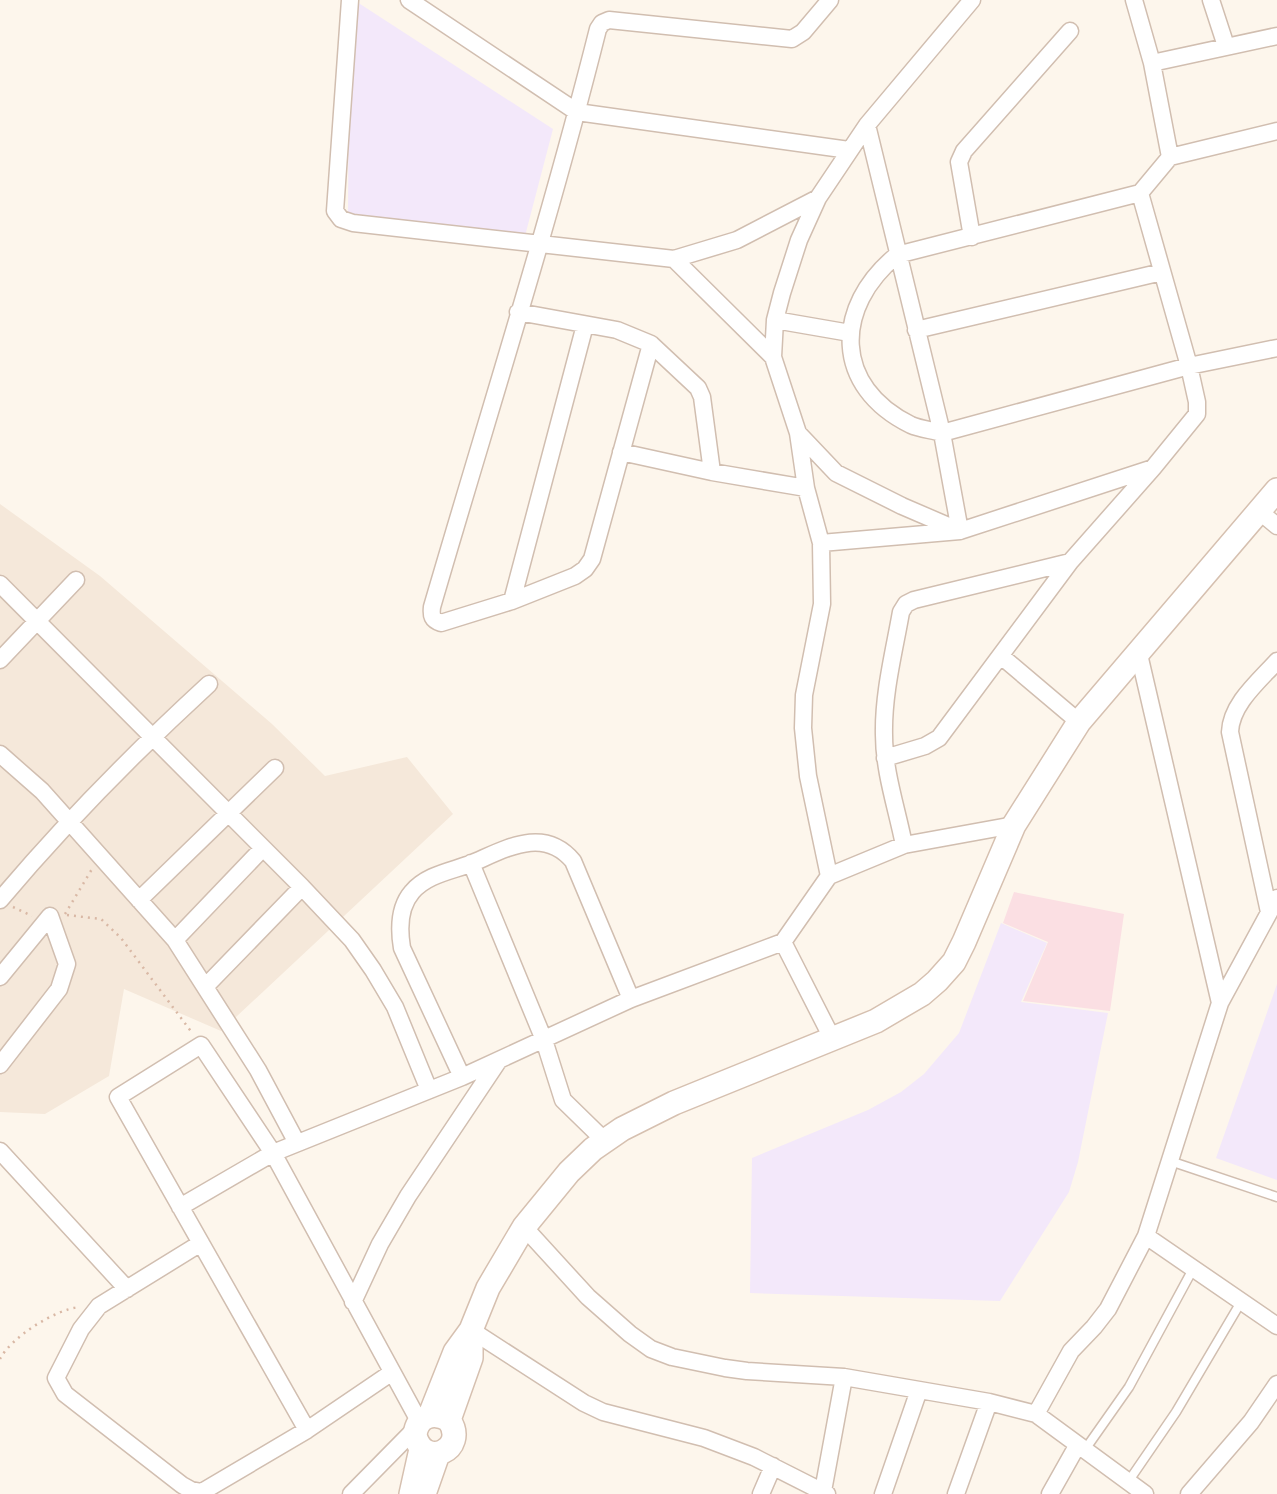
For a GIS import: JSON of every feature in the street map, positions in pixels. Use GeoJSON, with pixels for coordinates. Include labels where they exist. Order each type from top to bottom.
{"type":"FeatureCollection","features":[{"type":"Feature","properties":{"kind":"main road"},"geometry":{"type":"LineString","coordinates":[[424,1493],[429,1431],[471,1358],[471,1330],[488,1288],[524,1227],[569,1172],[622,1129],[674,1103],[833,1041],[876,1021],[937,982],[954,962],[1014,825],[1079,722],[1277,490]]}},
{"type":"Feature","properties":{"kind":"street"},"geometry":{"type":"LineString","coordinates":[[350,0],[335,211],[341,219],[353,223],[674,260],[737,240],[818,198]]}},
{"type":"Feature","properties":{"kind":"street"},"geometry":{"type":"LineString","coordinates":[[409,0],[577,113],[849,150]]}},
{"type":"Feature","properties":{"kind":"street"},"geometry":{"type":"LineString","coordinates":[[651,344],[592,559],[585,569],[575,576],[512,601],[441,623],[435,621],[432,607],[577,113],[598,29],[608,20],[792,39],[803,32],[830,0]]}},
{"type":"Feature","properties":{"kind":"street"},"geometry":{"type":"LineString","coordinates":[[830,876],[808,776],[803,728],[804,695],[822,604],[821,543],[806,488],[798,433],[773,357],[775,320],[799,240],[818,198],[867,125],[972,0]]}},
{"type":"Feature","properties":{"kind":"street"},"geometry":{"type":"LineString","coordinates":[[1134,0],[1152,63],[1170,157]]}},
{"type":"Feature","properties":{"kind":"street"},"geometry":{"type":"LineString","coordinates":[[1212,0],[1226,46]]}},
{"type":"Feature","properties":{"kind":"street"},"geometry":{"type":"LineString","coordinates":[[972,237],[959,162],[964,151],[1070,31]]}},
{"type":"Feature","properties":{"kind":"street"},"geometry":{"type":"LineString","coordinates":[[1152,63],[1277,36]]}},
{"type":"Feature","properties":{"kind":"street"},"geometry":{"type":"LineString","coordinates":[[867,125],[942,433],[960,531]]}},
{"type":"Feature","properties":{"kind":"street"},"geometry":{"type":"LineString","coordinates":[[1277,131],[1170,157],[1140,193],[897,255],[879,270],[864,292],[852,316],[850,333],[859,378],[871,396],[889,412],[913,426],[942,433],[1189,366],[1277,348]]}},
{"type":"Feature","properties":{"kind":"street"},"geometry":{"type":"LineString","coordinates":[[885,758],[925,746],[939,738],[1070,562],[1197,414],[1198,402],[1189,366],[1140,193]]}},
{"type":"Feature","properties":{"kind":"street"},"geometry":{"type":"LineString","coordinates":[[674,260],[773,357]]}},
{"type":"Feature","properties":{"kind":"street"},"geometry":{"type":"LineString","coordinates":[[916,330],[1162,272]]}},
{"type":"Feature","properties":{"kind":"street"},"geometry":{"type":"LineString","coordinates":[[518,312],[617,330],[651,344],[698,388],[702,397],[712,472]]}},
{"type":"Feature","properties":{"kind":"street"},"geometry":{"type":"LineString","coordinates":[[775,320],[850,333]]}},
{"type":"Feature","properties":{"kind":"street"},"geometry":{"type":"LineString","coordinates":[[512,601],[584,325]]}},
{"type":"Feature","properties":{"kind":"street"},"geometry":{"type":"LineString","coordinates":[[798,433],[836,473],[960,531]]}},
{"type":"Feature","properties":{"kind":"street"},"geometry":{"type":"LineString","coordinates":[[621,452],[712,472],[806,488]]}},
{"type":"Feature","properties":{"kind":"street"},"geometry":{"type":"LineString","coordinates":[[821,543],[960,531],[1153,468]]}},
{"type":"Feature","properties":{"kind":"street"},"geometry":{"type":"LineString","coordinates":[[1259,511],[1277,526]]}},
{"type":"Feature","properties":{"kind":"street"},"geometry":{"type":"LineString","coordinates":[[904,845],[885,758],[885,709],[901,612],[906,604],[914,600],[1070,562]]}},
{"type":"Feature","properties":{"kind":"street"},"geometry":{"type":"LineString","coordinates":[[0,660],[76,580]]}},
{"type":"Feature","properties":{"kind":"street"},"geometry":{"type":"LineString","coordinates":[[0,583],[352,940],[395,1007],[429,1090]]}},
{"type":"Feature","properties":{"kind":"street"},"geometry":{"type":"LineString","coordinates":[[1138,650],[1220,1003]]}},
{"type":"Feature","properties":{"kind":"street"},"geometry":{"type":"LineString","coordinates":[[1001,656],[1079,722]]}},
{"type":"Feature","properties":{"kind":"street"},"geometry":{"type":"LineString","coordinates":[[1269,912],[1230,722],[1234,711],[1277,661]]}},
{"type":"Feature","properties":{"kind":"street"},"geometry":{"type":"LineString","coordinates":[[1,898],[152,736],[209,684]]}},
{"type":"Feature","properties":{"kind":"street"},"geometry":{"type":"LineString","coordinates":[[0,754],[42,791],[175,940],[258,1070],[297,1143]]}},
{"type":"Feature","properties":{"kind":"street"},"geometry":{"type":"LineString","coordinates":[[138,900],[275,768]]}},
{"type":"Feature","properties":{"kind":"street"},"geometry":{"type":"LineString","coordinates":[[180,1207],[273,1153],[462,1077],[631,999],[783,942],[830,876],[904,845],[1014,825]]}},
{"type":"Feature","properties":{"kind":"street"},"geometry":{"type":"LineString","coordinates":[[462,1077],[402,948],[399,933],[400,921],[411,892],[437,875],[514,845],[534,842],[551,845],[565,852],[573,861],[631,999]]}},
{"type":"Feature","properties":{"kind":"street"},"geometry":{"type":"LineString","coordinates":[[175,940],[263,848]]}},
{"type":"Feature","properties":{"kind":"street"},"geometry":{"type":"LineString","coordinates":[[471,863],[544,1040],[563,1100],[605,1141]]}},
{"type":"Feature","properties":{"kind":"street"},"geometry":{"type":"LineString","coordinates":[[205,987],[302,887]]}},
{"type":"Feature","properties":{"kind":"street"},"geometry":{"type":"LineString","coordinates":[[1036,1414],[1071,1350],[1108,1309],[1146,1236],[1220,1003],[1277,898]]}},
{"type":"Feature","properties":{"kind":"street"},"geometry":{"type":"LineString","coordinates":[[0,976],[57,915]]}},
{"type":"Feature","properties":{"kind":"street"},"geometry":{"type":"LineString","coordinates":[[0,1065],[60,989],[67,964],[57,915]]}},
{"type":"Feature","properties":{"kind":"street"},"geometry":{"type":"LineString","coordinates":[[783,942],[833,1041]]}},
{"type":"Feature","properties":{"kind":"street"},"geometry":{"type":"LineString","coordinates":[[307,1430],[118,1097],[201,1045],[273,1153],[391,1373],[429,1431],[351,1494]]}},
{"type":"Feature","properties":{"kind":"street"},"geometry":{"type":"LineString","coordinates":[[353,1302],[380,1244],[408,1196],[501,1058]]}},
{"type":"Feature","properties":{"kind":"street"},"geometry":{"type":"LineString","coordinates":[[0,1151],[127,1289]]}},
{"type":"Feature","properties":{"kind":"street"},"geometry":{"type":"LineString","coordinates":[[524,1227],[588,1297],[651,1349],[697,1363],[747,1371],[844,1377],[989,1402],[1036,1414],[1144,1494]]}},
{"type":"Feature","properties":{"kind":"street"},"geometry":{"type":"LineString","coordinates":[[1146,1236],[1277,1326]]}},
{"type":"Feature","properties":{"kind":"street"},"geometry":{"type":"LineString","coordinates":[[201,1243],[99,1306],[81,1329],[56,1378],[59,1387],[191,1490],[202,1492],[307,1430],[391,1373]]}},
{"type":"Feature","properties":{"kind":"street"},"geometry":{"type":"LineString","coordinates":[[471,1330],[594,1408],[704,1438],[773,1466],[825,1492],[844,1377]]}},
{"type":"Feature","properties":{"kind":"street"},"geometry":{"type":"LineString","coordinates":[[1189,1494],[1251,1422],[1277,1384]]}},
{"type":"Feature","properties":{"kind":"street"},"geometry":{"type":"LineString","coordinates":[[883,1494],[919,1390]]}},
{"type":"Feature","properties":{"kind":"street"},"geometry":{"type":"LineString","coordinates":[[956,1494],[989,1402]]}},
{"type":"Feature","properties":{"kind":"street"},"geometry":{"type":"LineString","coordinates":[[1050,1494],[1081,1448]]}},
{"type":"Feature","properties":{"kind":"street"},"geometry":{"type":"LineString","coordinates":[[761,1494],[773,1466]]}},
{"type":"Feature","properties":{"kind":"lane"},"geometry":{"type":"LineString","coordinates":[[1170,1161],[1277,1197]]}},
{"type":"Feature","properties":{"kind":"lane"},"geometry":{"type":"LineString","coordinates":[[1081,1448],[1129,1387],[1193,1269]]}},
{"type":"Feature","properties":{"kind":"lane"},"geometry":{"type":"LineString","coordinates":[[1128,1482],[1176,1412],[1241,1302]]}},
{"type":"Feature","properties":{"kind":"path"},"geometry":{"type":"LineString","coordinates":[[57,915],[99,857]]}},
{"type":"Feature","properties":{"kind":"path"},"geometry":{"type":"LineString","coordinates":[[1,898],[24,914],[37,918],[57,915],[101,919],[121,938],[201,1045]]}},
{"type":"Feature","properties":{"kind":"path"},"geometry":{"type":"LineString","coordinates":[[0,1359],[5,1350],[21,1335],[59,1312],[74,1307],[99,1306]]}},
{"type":"Feature","properties":{"kind":"shaded area"},"geometry":{"type":"Polygon","coordinates":[[[357,2],[553,129],[525,236],[348,218],[349,10],[357,2]]]}},
{"type":"Feature","properties":{"kind":"shaded area"},"geometry":{"type":"Polygon","coordinates":[[[0,504],[100,576],[272,724],[325,776],[407,757],[453,814],[221,1031],[124,989],[109,1076],[45,1114],[0,1112],[0,504]]]}},
{"type":"Feature","properties":{"kind":"shaded area"},"geometry":{"type":"Polygon","coordinates":[[[1014,892],[1124,914],[1110,1011],[1023,1001],[1048,942],[1003,923],[1014,892]]]}},
{"type":"Feature","properties":{"kind":"shaded area"},"geometry":{"type":"Polygon","coordinates":[[[1001,923],[1047,943],[1021,1002],[1108,1013],[1078,1162],[1069,1192],[1000,1301],[750,1293],[752,1158],[868,1110],[901,1092],[924,1074],[959,1033],[1001,923]]]}},
{"type":"Feature","properties":{"kind":"shaded area"},"geometry":{"type":"Polygon","coordinates":[[[1277,984],[1277,1180],[1216,1158],[1277,984]]]}}]}
